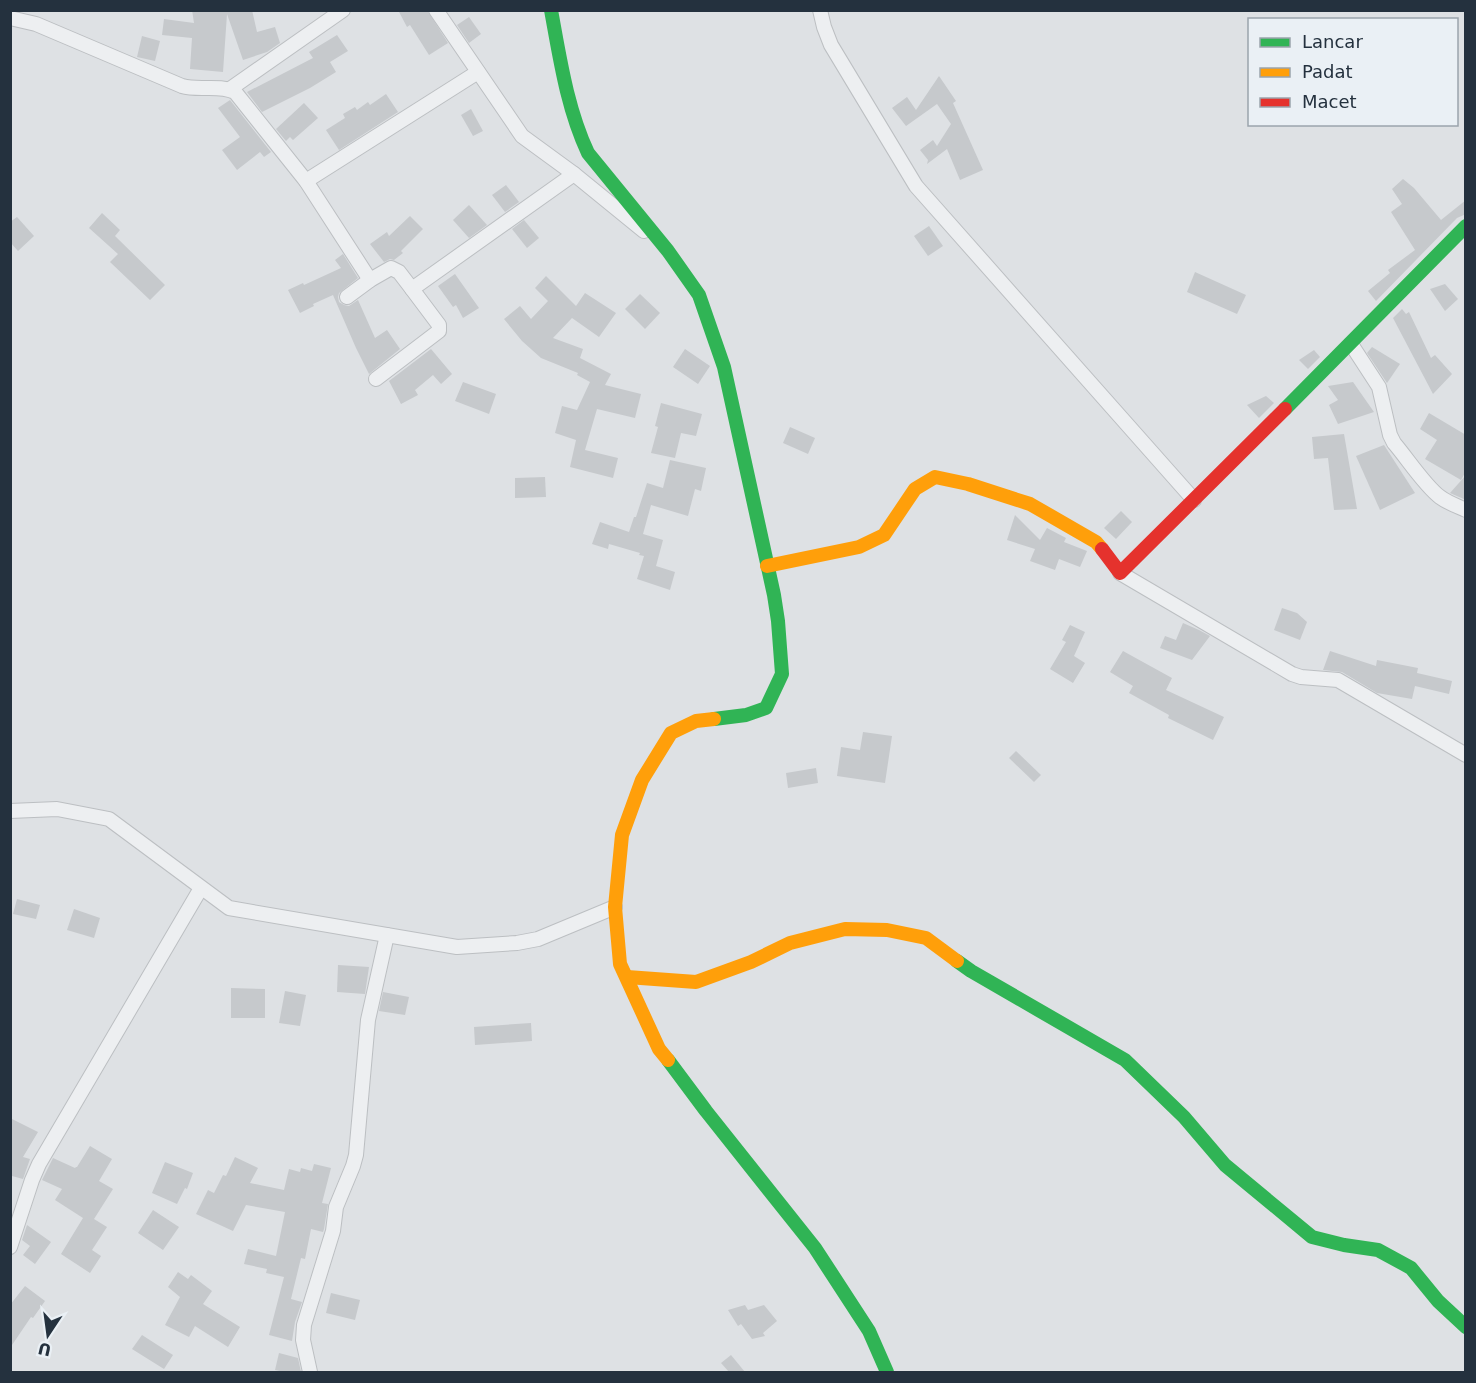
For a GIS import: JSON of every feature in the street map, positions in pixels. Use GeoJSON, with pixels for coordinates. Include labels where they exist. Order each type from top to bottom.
{"type":"FeatureCollection","features":[{"type":"Feature","properties":{"kind":"street"},"geometry":{"type":"LineString","coordinates":[[10,18],[36,24],[182,86],[230,89],[343,10]]}},
{"type":"Feature","properties":{"kind":"street"},"geometry":{"type":"LineString","coordinates":[[436,10],[522,136],[574,174],[668,251]]}},
{"type":"Feature","properties":{"kind":"street"},"geometry":{"type":"LineString","coordinates":[[551,10],[570,99],[581,139],[588,153],[668,251],[699,295],[724,367],[778,621],[782,674],[766,708],[746,715],[696,721],[671,733],[642,780],[622,835],[615,907],[620,964],[659,1049],[815,1248],[869,1330],[887,1372]]}},
{"type":"Feature","properties":{"kind":"street"},"geometry":{"type":"LineString","coordinates":[[820,10],[831,45],[916,186],[1194,501]]}},
{"type":"Feature","properties":{"kind":"street"},"geometry":{"type":"LineString","coordinates":[[306,181],[478,72]]}},
{"type":"Feature","properties":{"kind":"street"},"geometry":{"type":"LineString","coordinates":[[230,89],[239,96],[306,181],[370,280]]}},
{"type":"Feature","properties":{"kind":"street"},"geometry":{"type":"LineString","coordinates":[[412,289],[574,174]]}},
{"type":"Feature","properties":{"kind":"street"},"geometry":{"type":"LineString","coordinates":[[1120,573],[1410,285],[1466,226]]}},
{"type":"Feature","properties":{"kind":"street"},"geometry":{"type":"LineString","coordinates":[[347,297],[391,268],[399,272],[439,326],[439,331],[376,379]]}},
{"type":"Feature","properties":{"kind":"street"},"geometry":{"type":"LineString","coordinates":[[1351,344],[1378,387],[1394,443],[1431,489],[1440,497],[1466,510]]}},
{"type":"Feature","properties":{"kind":"street"},"geometry":{"type":"LineString","coordinates":[[767,566],[859,547],[884,535],[915,489],[935,477],[968,484],[1030,504],[1096,542],[1120,573],[1292,674],[1301,677],[1338,680],[1466,755]]}},
{"type":"Feature","properties":{"kind":"street"},"geometry":{"type":"LineString","coordinates":[[10,811],[57,809],[109,819],[229,908],[457,947],[517,943],[538,939],[615,907]]}},
{"type":"Feature","properties":{"kind":"street"},"geometry":{"type":"LineString","coordinates":[[10,1247],[39,1164],[201,888]]}},
{"type":"Feature","properties":{"kind":"street"},"geometry":{"type":"LineString","coordinates":[[627,977],[696,982],[751,962],[790,943],[845,929],[887,930],[926,938],[971,971],[1125,1060],[1184,1117],[1225,1165],[1312,1237],[1378,1250],[1411,1268],[1438,1301],[1466,1327]]}},
{"type":"Feature","properties":{"kind":"street"},"geometry":{"type":"LineString","coordinates":[[310,1372],[303,1340],[304,1325],[333,1231],[336,1207],[356,1155],[368,1020],[387,934]]}},
{"type":"Feature","properties":{"kind":"building"},"geometry":{"type":"Polygon","coordinates":[[[192,10],[252,10],[257,32],[275,27],[280,43],[267,52],[243,60],[227,14],[223,72],[190,69],[192,38],[162,35],[164,19],[194,23],[192,10]]]}},
{"type":"Feature","properties":{"kind":"building"},"geometry":{"type":"Polygon","coordinates":[[[398,10],[427,10],[448,43],[429,55],[410,25],[407,27],[398,10]]]}},
{"type":"Feature","properties":{"kind":"building"},"geometry":{"type":"Polygon","coordinates":[[[469,17],[481,34],[469,43],[457,25],[469,17]]]}},
{"type":"Feature","properties":{"kind":"building"},"geometry":{"type":"Polygon","coordinates":[[[337,35],[348,51],[330,62],[336,72],[262,112],[247,92],[313,58],[309,52],[337,35]]]}},
{"type":"Feature","properties":{"kind":"building"},"geometry":{"type":"Polygon","coordinates":[[[142,36],[160,41],[155,61],[137,57],[142,36]]]}},
{"type":"Feature","properties":{"kind":"building"},"geometry":{"type":"Polygon","coordinates":[[[939,76],[956,101],[953,103],[983,170],[960,180],[947,149],[927,164],[928,160],[920,150],[933,140],[937,146],[951,124],[937,104],[906,126],[892,108],[907,97],[916,110],[939,76]]]}},
{"type":"Feature","properties":{"kind":"building"},"geometry":{"type":"Polygon","coordinates":[[[386,94],[398,112],[339,150],[326,130],[345,118],[343,114],[355,107],[357,110],[368,102],[370,105],[386,94]]]}},
{"type":"Feature","properties":{"kind":"building"},"geometry":{"type":"Polygon","coordinates":[[[230,100],[271,152],[264,157],[260,152],[237,170],[222,150],[240,137],[218,108],[230,100]]]}},
{"type":"Feature","properties":{"kind":"building"},"geometry":{"type":"Polygon","coordinates":[[[304,103],[318,118],[293,140],[290,137],[286,141],[276,129],[304,103]]]}},
{"type":"Feature","properties":{"kind":"building"},"geometry":{"type":"Polygon","coordinates":[[[471,109],[483,131],[473,136],[461,115],[471,109]]]}},
{"type":"Feature","properties":{"kind":"building"},"geometry":{"type":"Polygon","coordinates":[[[1403,179],[1414,188],[1441,220],[1466,200],[1466,214],[1457,218],[1376,301],[1368,291],[1390,273],[1388,270],[1415,250],[1391,212],[1402,204],[1392,189],[1403,179]]]}},
{"type":"Feature","properties":{"kind":"building"},"geometry":{"type":"Polygon","coordinates":[[[506,185],[519,202],[505,212],[492,195],[506,185]]]}},
{"type":"Feature","properties":{"kind":"building"},"geometry":{"type":"Polygon","coordinates":[[[469,205],[487,225],[469,238],[453,220],[469,205]]]}},
{"type":"Feature","properties":{"kind":"building"},"geometry":{"type":"Polygon","coordinates":[[[102,213],[120,230],[115,236],[165,285],[150,300],[110,262],[118,254],[89,228],[102,213]]]}},
{"type":"Feature","properties":{"kind":"building"},"geometry":{"type":"Polygon","coordinates":[[[410,216],[423,229],[401,251],[403,253],[394,260],[384,262],[370,244],[387,232],[389,236],[410,216]]]}},
{"type":"Feature","properties":{"kind":"building"},"geometry":{"type":"Polygon","coordinates":[[[17,217],[34,236],[18,251],[10,242],[10,222],[17,217]]]}},
{"type":"Feature","properties":{"kind":"building"},"geometry":{"type":"Polygon","coordinates":[[[524,220],[539,238],[527,248],[512,229],[524,220]]]}},
{"type":"Feature","properties":{"kind":"building"},"geometry":{"type":"Polygon","coordinates":[[[929,226],[943,246],[928,256],[914,236],[929,226]]]}},
{"type":"Feature","properties":{"kind":"building"},"geometry":{"type":"Polygon","coordinates":[[[343,254],[358,278],[339,293],[339,302],[349,306],[358,300],[375,338],[387,330],[400,349],[369,374],[333,295],[300,313],[288,290],[341,268],[335,260],[343,254]]]}},
{"type":"Feature","properties":{"kind":"building"},"geometry":{"type":"Polygon","coordinates":[[[1195,272],[1246,295],[1237,314],[1187,292],[1195,272]]]}},
{"type":"Feature","properties":{"kind":"building"},"geometry":{"type":"Polygon","coordinates":[[[455,274],[479,308],[463,318],[456,305],[453,307],[438,286],[455,274]]]}},
{"type":"Feature","properties":{"kind":"building"},"geometry":{"type":"Polygon","coordinates":[[[546,276],[576,306],[585,293],[616,313],[599,337],[572,318],[553,338],[583,349],[580,358],[611,374],[605,385],[641,394],[635,418],[597,409],[585,450],[618,458],[613,478],[570,467],[576,440],[555,433],[562,406],[577,410],[590,382],[577,375],[578,373],[541,358],[522,341],[504,319],[520,306],[531,319],[548,301],[535,288],[546,276]]]}},
{"type":"Feature","properties":{"kind":"building"},"geometry":{"type":"Polygon","coordinates":[[[1445,284],[1458,299],[1445,311],[1430,289],[1445,284]]]}},
{"type":"Feature","properties":{"kind":"building"},"geometry":{"type":"Polygon","coordinates":[[[640,294],[660,313],[645,329],[625,309],[640,294]]]}},
{"type":"Feature","properties":{"kind":"building"},"geometry":{"type":"Polygon","coordinates":[[[1402,309],[1406,314],[1409,312],[1431,358],[1435,355],[1452,374],[1433,394],[1393,318],[1402,309]]]}},
{"type":"Feature","properties":{"kind":"building"},"geometry":{"type":"Polygon","coordinates":[[[1372,347],[1400,364],[1387,383],[1367,353],[1372,347]]]}},
{"type":"Feature","properties":{"kind":"building"},"geometry":{"type":"Polygon","coordinates":[[[431,349],[452,374],[441,384],[433,375],[415,390],[418,395],[401,404],[389,381],[431,349]]]}},
{"type":"Feature","properties":{"kind":"building"},"geometry":{"type":"Polygon","coordinates":[[[685,349],[710,366],[698,384],[673,367],[685,349]]]}},
{"type":"Feature","properties":{"kind":"building"},"geometry":{"type":"Polygon","coordinates":[[[1314,350],[1320,357],[1308,369],[1299,360],[1314,350]]]}},
{"type":"Feature","properties":{"kind":"building"},"geometry":{"type":"Polygon","coordinates":[[[463,382],[496,394],[489,414],[455,401],[463,382]]]}},
{"type":"Feature","properties":{"kind":"building"},"geometry":{"type":"Polygon","coordinates":[[[1353,382],[1374,412],[1338,424],[1329,405],[1338,400],[1328,386],[1353,382]]]}},
{"type":"Feature","properties":{"kind":"building"},"geometry":{"type":"Polygon","coordinates":[[[1266,396],[1274,403],[1259,418],[1247,405],[1266,396]]]}},
{"type":"Feature","properties":{"kind":"building"},"geometry":{"type":"Polygon","coordinates":[[[661,403],[702,414],[696,436],[681,433],[675,458],[651,453],[661,403]]]}},
{"type":"Feature","properties":{"kind":"building"},"geometry":{"type":"Polygon","coordinates":[[[1429,413],[1466,435],[1466,471],[1461,480],[1425,459],[1437,440],[1420,429],[1429,413]]]}},
{"type":"Feature","properties":{"kind":"building"},"geometry":{"type":"Polygon","coordinates":[[[790,427],[815,438],[808,454],[783,443],[790,427]]]}},
{"type":"Feature","properties":{"kind":"building"},"geometry":{"type":"Polygon","coordinates":[[[1344,434],[1357,509],[1334,510],[1328,458],[1314,459],[1312,437],[1344,434]]]}},
{"type":"Feature","properties":{"kind":"building"},"geometry":{"type":"Polygon","coordinates":[[[1384,445],[1415,493],[1380,510],[1356,456],[1384,445]]]}},
{"type":"Feature","properties":{"kind":"building"},"geometry":{"type":"Polygon","coordinates":[[[670,460],[706,468],[701,491],[695,489],[688,516],[651,505],[643,534],[663,540],[656,566],[675,572],[670,590],[637,579],[644,556],[639,555],[640,553],[609,544],[608,549],[592,544],[600,522],[629,532],[647,483],[663,488],[670,460]]]}},
{"type":"Feature","properties":{"kind":"building"},"geometry":{"type":"Polygon","coordinates":[[[1466,475],[1466,500],[1450,493],[1466,475]]]}},
{"type":"Feature","properties":{"kind":"building"},"geometry":{"type":"Polygon","coordinates":[[[545,477],[546,497],[515,498],[515,478],[545,477]]]}},
{"type":"Feature","properties":{"kind":"building"},"geometry":{"type":"Polygon","coordinates":[[[1121,511],[1132,522],[1116,539],[1104,528],[1121,511]]]}},
{"type":"Feature","properties":{"kind":"building"},"geometry":{"type":"Polygon","coordinates":[[[1015,515],[1040,540],[1047,528],[1066,538],[1064,542],[1087,551],[1080,567],[1059,559],[1055,570],[1030,561],[1035,549],[1007,540],[1015,515]]]}},
{"type":"Feature","properties":{"kind":"building"},"geometry":{"type":"Polygon","coordinates":[[[1282,608],[1297,613],[1307,622],[1300,640],[1274,630],[1282,608]]]}},
{"type":"Feature","properties":{"kind":"building"},"geometry":{"type":"Polygon","coordinates":[[[1183,623],[1210,636],[1192,660],[1160,648],[1165,636],[1176,640],[1183,623]]]}},
{"type":"Feature","properties":{"kind":"building"},"geometry":{"type":"Polygon","coordinates":[[[1070,625],[1085,632],[1074,656],[1085,663],[1073,683],[1050,669],[1066,642],[1062,640],[1070,625]]]}},
{"type":"Feature","properties":{"kind":"building"},"geometry":{"type":"Polygon","coordinates":[[[1123,651],[1172,678],[1166,690],[1224,717],[1213,740],[1168,718],[1169,715],[1129,693],[1133,686],[1110,672],[1123,651]]]}},
{"type":"Feature","properties":{"kind":"building"},"geometry":{"type":"Polygon","coordinates":[[[1330,651],[1376,666],[1377,660],[1418,668],[1417,673],[1452,681],[1449,694],[1415,686],[1412,699],[1377,693],[1342,672],[1323,670],[1330,651]]]}},
{"type":"Feature","properties":{"kind":"building"},"geometry":{"type":"Polygon","coordinates":[[[863,732],[892,736],[885,783],[837,776],[841,747],[860,750],[863,732]]]}},
{"type":"Feature","properties":{"kind":"building"},"geometry":{"type":"Polygon","coordinates":[[[1016,751],[1041,775],[1034,782],[1009,758],[1016,751]]]}},
{"type":"Feature","properties":{"kind":"building"},"geometry":{"type":"Polygon","coordinates":[[[816,768],[818,783],[788,788],[786,773],[816,768]]]}},
{"type":"Feature","properties":{"kind":"building"},"geometry":{"type":"Polygon","coordinates":[[[17,899],[40,905],[36,919],[13,914],[17,899]]]}},
{"type":"Feature","properties":{"kind":"building"},"geometry":{"type":"Polygon","coordinates":[[[74,909],[100,918],[94,938],[67,930],[74,909]]]}},
{"type":"Feature","properties":{"kind":"building"},"geometry":{"type":"Polygon","coordinates":[[[338,965],[369,967],[365,994],[337,992],[338,965]]]}},
{"type":"Feature","properties":{"kind":"building"},"geometry":{"type":"Polygon","coordinates":[[[231,988],[265,989],[265,1018],[231,1018],[231,988]]]}},
{"type":"Feature","properties":{"kind":"building"},"geometry":{"type":"Polygon","coordinates":[[[285,991],[306,995],[300,1026],[279,1023],[285,991]]]}},
{"type":"Feature","properties":{"kind":"building"},"geometry":{"type":"Polygon","coordinates":[[[383,992],[409,997],[405,1015],[379,1011],[383,992]]]}},
{"type":"Feature","properties":{"kind":"building"},"geometry":{"type":"Polygon","coordinates":[[[531,1023],[532,1041],[475,1045],[474,1027],[531,1023]]]}},
{"type":"Feature","properties":{"kind":"building"},"geometry":{"type":"Polygon","coordinates":[[[10,1118],[38,1132],[23,1157],[30,1159],[23,1179],[12,1176],[10,1179],[10,1118]]]}},
{"type":"Feature","properties":{"kind":"building"},"geometry":{"type":"Polygon","coordinates":[[[90,1146],[112,1159],[99,1181],[113,1189],[94,1219],[107,1227],[92,1250],[101,1256],[90,1273],[61,1254],[83,1218],[55,1200],[62,1189],[42,1180],[53,1158],[75,1168],[90,1146]]]}},
{"type":"Feature","properties":{"kind":"building"},"geometry":{"type":"Polygon","coordinates":[[[235,1157],[258,1168],[250,1183],[284,1190],[289,1169],[300,1172],[301,1168],[312,1171],[314,1164],[331,1168],[322,1203],[328,1204],[324,1229],[323,1232],[311,1229],[305,1259],[301,1258],[291,1299],[302,1302],[295,1322],[292,1341],[269,1335],[284,1277],[266,1273],[267,1269],[244,1264],[248,1249],[276,1256],[285,1212],[246,1205],[233,1231],[196,1214],[208,1190],[214,1193],[235,1157]]]}},
{"type":"Feature","properties":{"kind":"building"},"geometry":{"type":"Polygon","coordinates":[[[165,1162],[193,1173],[187,1189],[185,1188],[177,1204],[152,1193],[165,1162]]]}},
{"type":"Feature","properties":{"kind":"building"},"geometry":{"type":"Polygon","coordinates":[[[153,1210],[179,1227],[163,1250],[138,1233],[153,1210]]]}},
{"type":"Feature","properties":{"kind":"building"},"geometry":{"type":"Polygon","coordinates":[[[27,1225],[51,1242],[35,1264],[23,1255],[30,1246],[22,1240],[27,1225]]]}},
{"type":"Feature","properties":{"kind":"building"},"geometry":{"type":"Polygon","coordinates":[[[178,1272],[188,1279],[191,1275],[212,1291],[203,1304],[240,1327],[228,1347],[195,1326],[189,1337],[165,1325],[180,1297],[168,1287],[178,1272]]]}},
{"type":"Feature","properties":{"kind":"building"},"geometry":{"type":"Polygon","coordinates":[[[25,1286],[45,1301],[10,1348],[10,1305],[25,1286]]]}},
{"type":"Feature","properties":{"kind":"building"},"geometry":{"type":"Polygon","coordinates":[[[331,1293],[360,1300],[355,1320],[326,1313],[331,1293]]]}},
{"type":"Feature","properties":{"kind":"building"},"geometry":{"type":"Polygon","coordinates":[[[745,1305],[748,1310],[764,1305],[777,1321],[763,1333],[765,1336],[752,1339],[741,1324],[738,1326],[728,1310],[745,1305]]]}},
{"type":"Feature","properties":{"kind":"building"},"geometry":{"type":"Polygon","coordinates":[[[142,1335],[173,1355],[164,1369],[132,1349],[142,1335]]]}},
{"type":"Feature","properties":{"kind":"building"},"geometry":{"type":"Polygon","coordinates":[[[279,1353],[298,1358],[301,1372],[275,1370],[279,1353]]]}},
{"type":"Feature","properties":{"kind":"building"},"geometry":{"type":"Polygon","coordinates":[[[731,1355],[745,1372],[729,1372],[721,1363],[731,1355]]]}},
{"type":"Feature","properties":{"kind":"traffic: fast"},"geometry":{"type":"LineString","coordinates":[[551,10],[569,101],[588,153],[668,251],[699,295],[724,367],[774,595],[782,674],[766,708],[746,715],[714,719]]}},
{"type":"Feature","properties":{"kind":"traffic: fast"},"geometry":{"type":"LineString","coordinates":[[1285,409],[1466,226]]}},
{"type":"Feature","properties":{"kind":"traffic: fast"},"geometry":{"type":"LineString","coordinates":[[957,961],[1125,1060],[1184,1117],[1225,1165],[1312,1237],[1378,1250],[1411,1268],[1438,1301],[1466,1327]]}},
{"type":"Feature","properties":{"kind":"traffic: fast"},"geometry":{"type":"LineString","coordinates":[[668,1060],[815,1248],[869,1331],[887,1372]]}},
{"type":"Feature","properties":{"kind":"traffic: slow"},"geometry":{"type":"LineString","coordinates":[[767,566],[859,547],[884,535],[915,489],[935,477],[968,484],[1030,504],[1096,542],[1102,549]]}},
{"type":"Feature","properties":{"kind":"traffic: slow"},"geometry":{"type":"LineString","coordinates":[[668,1060],[659,1049],[620,964],[615,907],[622,835],[642,780],[671,733],[696,721],[714,719]]}},
{"type":"Feature","properties":{"kind":"traffic: slow"},"geometry":{"type":"LineString","coordinates":[[627,977],[696,982],[751,962],[790,943],[845,929],[887,930],[926,938],[957,961]]}},
{"type":"Feature","properties":{"kind":"traffic: jam"},"geometry":{"type":"LineString","coordinates":[[1102,549],[1120,573],[1285,409]]}}]}
